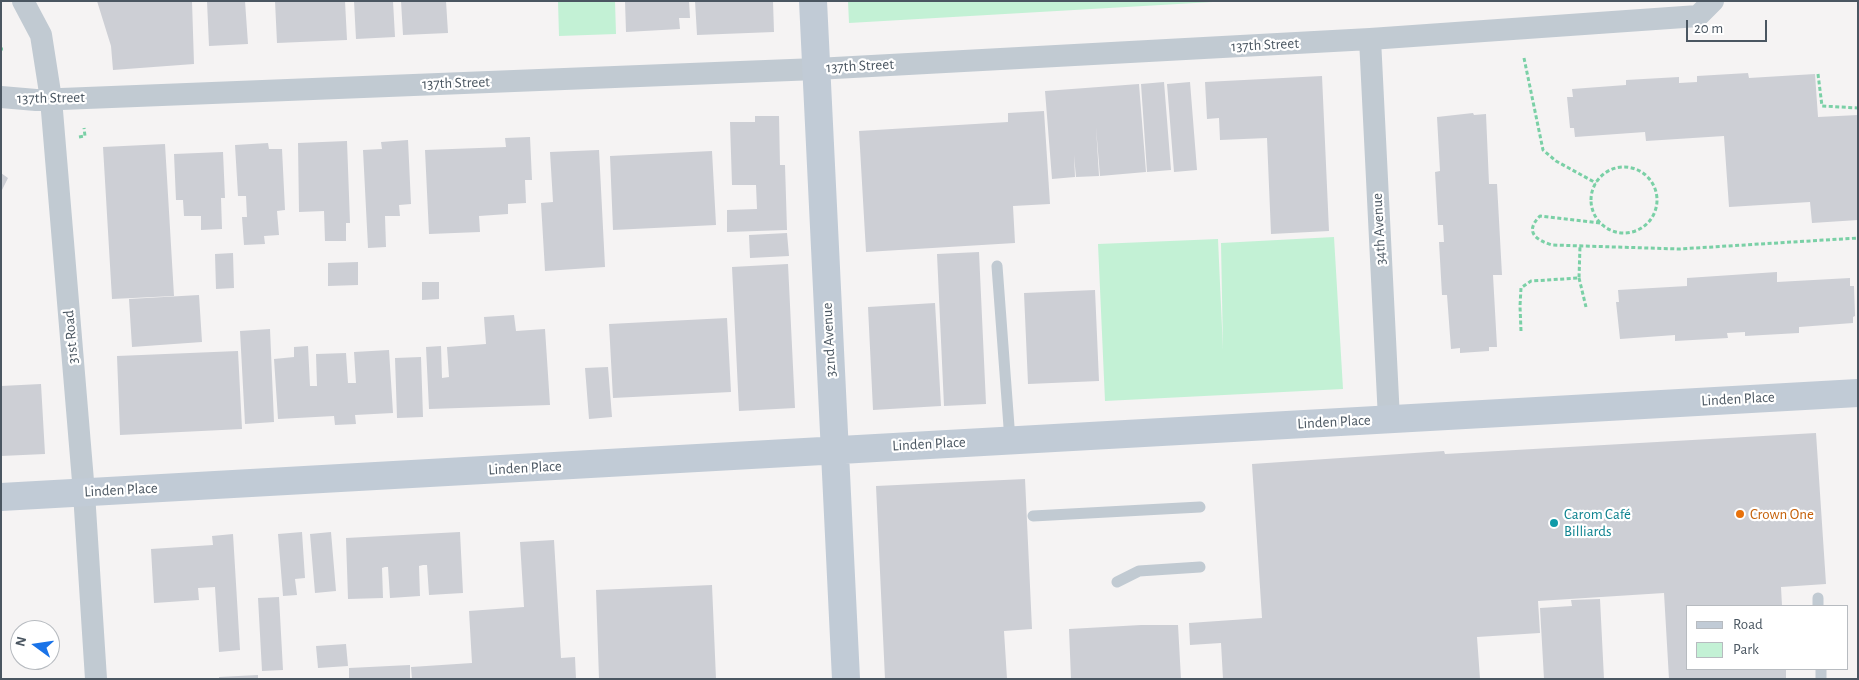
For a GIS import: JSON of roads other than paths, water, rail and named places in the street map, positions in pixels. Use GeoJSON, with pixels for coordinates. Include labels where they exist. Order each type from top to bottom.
{"type":"FeatureCollection","features":[{"type":"Feature","properties":{"kind":"main road","name":"32nd Avenue"},"geometry":{"type":"LineString","coordinates":[[812,1],[846,679]]}},
{"type":"Feature","properties":{"kind":"main road","name":"Linden Place"},"geometry":{"type":"LineString","coordinates":[[1,497],[1858,393]]}},
{"type":"Feature","properties":{"kind":"street","name":"31st Road"},"geometry":{"type":"LineString","coordinates":[[23,1],[42,35],[51,99],[84,492],[96,679]]}},
{"type":"Feature","properties":{"kind":"street","name":"137th Street"},"geometry":{"type":"LineString","coordinates":[[1,97],[51,99],[816,69],[1370,39],[1698,16],[1713,1]]}},
{"type":"Feature","properties":{"kind":"street","name":"34th Avenue"},"geometry":{"type":"LineString","coordinates":[[1370,39],[1389,419]]}},
{"type":"Feature","properties":{"kind":"lane"},"geometry":{"type":"LineString","coordinates":[[997,266],[1010,440]]}},
{"type":"Feature","properties":{"kind":"lane"},"geometry":{"type":"LineString","coordinates":[[1034,516],[1200,508]]}},
{"type":"Feature","properties":{"kind":"lane"},"geometry":{"type":"LineString","coordinates":[[1117,582],[1139,571],[1200,567]]}},
{"type":"Feature","properties":{"kind":"place","name":"Crown One"},"geometry":{"type":"Point","coordinates":[1740,514]}},
{"type":"Feature","properties":{"kind":"place","name":"Carom Café Billiards"},"geometry":{"type":"Point","coordinates":[1554,523]}}]}
